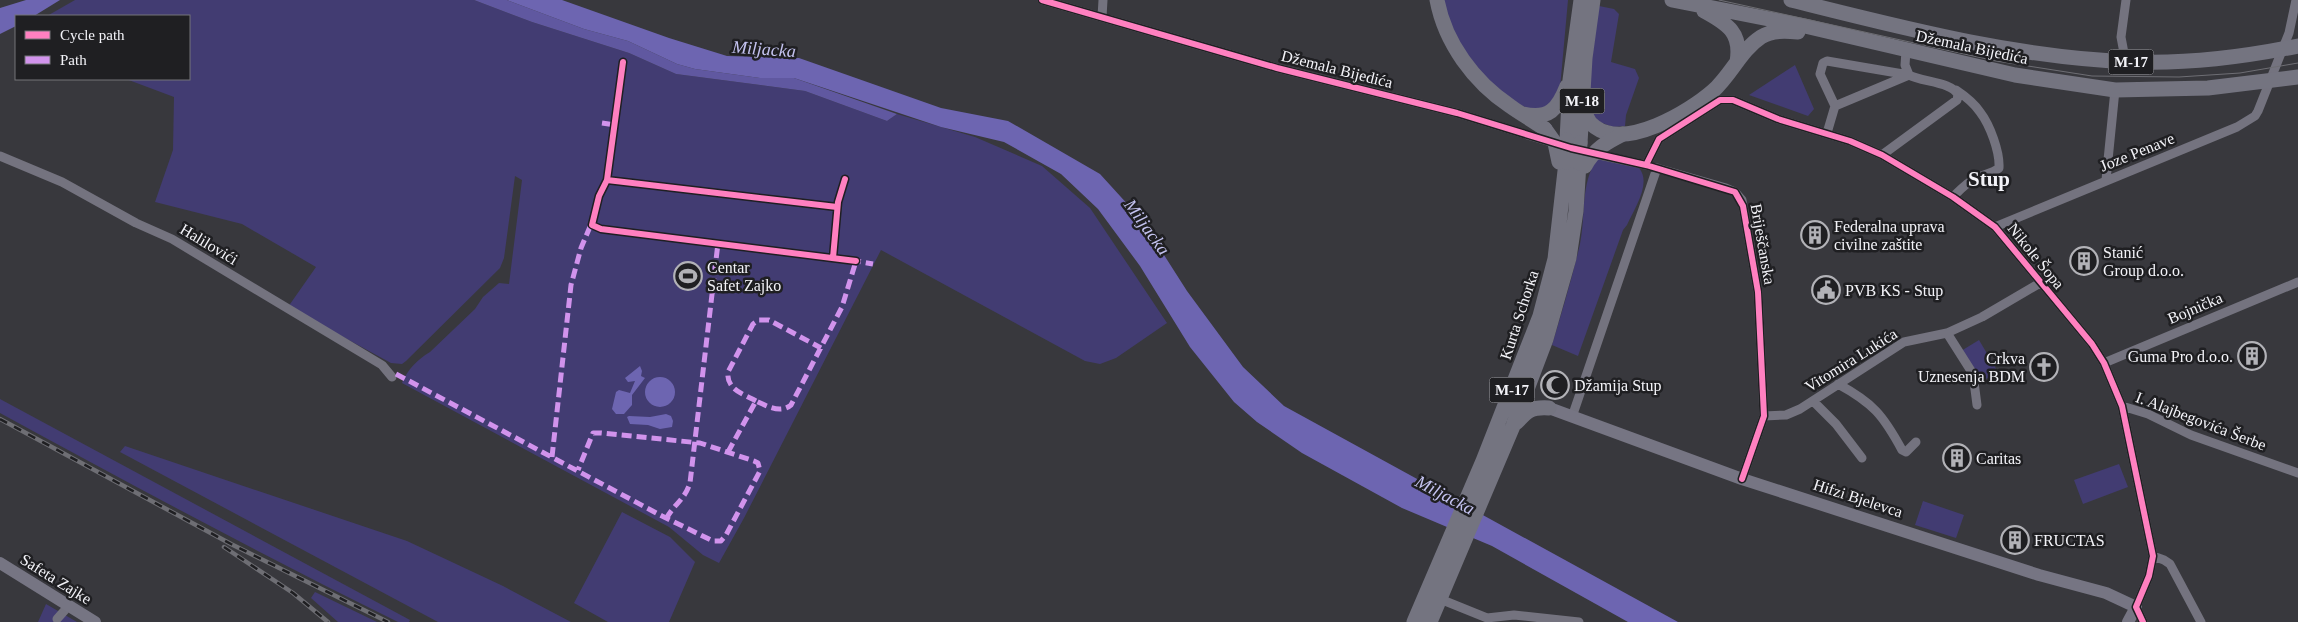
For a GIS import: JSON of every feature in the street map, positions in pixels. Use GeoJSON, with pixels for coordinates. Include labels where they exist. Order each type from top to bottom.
{"type":"FeatureCollection","features":[{"type":"Feature","properties":{"kind":"main road"},"geometry":{"type":"LineString","coordinates":[[1437,0],[1444,24],[1465,63],[1488,89],[1546,130],[1572,168]]}},
{"type":"Feature","properties":{"kind":"main road","name":"Kurta Schorka"},"geometry":{"type":"LineString","coordinates":[[1473,503],[1513,426],[1534,374],[1569,258],[1574,142],[1582,100],[1579,58],[1581,0]]}},
{"type":"Feature","properties":{"kind":"main road","name":"Kurta Schorka"},"geometry":{"type":"LineString","coordinates":[[1574,142],[1570,80],[1579,58],[1593,0]]}},
{"type":"Feature","properties":{"kind":"main road","name":"Džemala Bijedića"},"geometry":{"type":"LineString","coordinates":[[1672,0],[1778,20],[1906,51],[2049,82],[2115,90],[2208,88],[2298,77]]}},
{"type":"Feature","properties":{"kind":"main road","name":"Džemala Bijedića"},"geometry":{"type":"LineString","coordinates":[[1791,0],[2009,49],[2062,57],[2134,62],[2226,58],[2298,46]]}},
{"type":"Feature","properties":{"kind":"main road"},"geometry":{"type":"LineString","coordinates":[[1819,0],[1837,11]]}},
{"type":"Feature","properties":{"kind":"main road"},"geometry":{"type":"LineString","coordinates":[[1692,5],[1725,23],[1731,30],[1739,44],[1737,62]]}},
{"type":"Feature","properties":{"kind":"main road","name":"M-17"},"geometry":{"type":"LineString","coordinates":[[1572,168],[1590,156],[1616,133],[1657,126],[1674,118],[1713,91],[1758,40],[1774,32],[1840,34]]}},
{"type":"Feature","properties":{"kind":"main road"},"geometry":{"type":"LineString","coordinates":[[1522,114],[1537,116],[1551,111],[1562,99],[1570,80]]}},
{"type":"Feature","properties":{"kind":"main road"},"geometry":{"type":"LineString","coordinates":[[1582,100],[1590,122],[1595,128],[1616,133]]}},
{"type":"Feature","properties":{"kind":"main road","name":"Kurta Schorka"},"geometry":{"type":"LineString","coordinates":[[1414,622],[1454,548],[1473,503],[1540,316],[1555,259],[1572,168]]}},
{"type":"Feature","properties":{"kind":"main road"},"geometry":{"type":"LineString","coordinates":[[1534,374],[1534,392],[1549,408]]}},
{"type":"Feature","properties":{"kind":"main road"},"geometry":{"type":"LineString","coordinates":[[1513,426],[1535,407],[1549,408]]}},
{"type":"Feature","properties":{"kind":"main road","name":"Hifzi Bjelevca"},"geometry":{"type":"LineString","coordinates":[[1549,408],[1742,479],[2039,575],[2106,593],[2136,607]]}},
{"type":"Feature","properties":{"kind":"main road","name":"Kurta Schorka"},"geometry":{"type":"LineString","coordinates":[[1430,622],[1440,599],[1454,548]]}},
{"type":"Feature","properties":{"kind":"main road","name":"Safeta Zajke"},"geometry":{"type":"LineString","coordinates":[[0,563],[94,622]]}},
{"type":"Feature","properties":{"kind":"main road","name":"Safeta Zajke"},"geometry":{"type":"LineString","coordinates":[[0,569],[58,618],[84,622]]}},
{"type":"Feature","properties":{"kind":"main road"},"geometry":{"type":"LineString","coordinates":[[2128,622],[2136,607]]}},
{"type":"Feature","properties":{"kind":"street","name":"Džemala Bijedića"},"geometry":{"type":"LineString","coordinates":[[1042,0],[1277,68],[1457,113],[1571,148],[1626,160]]}},
{"type":"Feature","properties":{"kind":"street"},"geometry":{"type":"LineString","coordinates":[[1102,17],[1103,0]]}},
{"type":"Feature","properties":{"kind":"street"},"geometry":{"type":"LineString","coordinates":[[2126,0],[2121,36],[2124,53],[2134,62]]}},
{"type":"Feature","properties":{"kind":"street"},"geometry":{"type":"LineString","coordinates":[[2268,82],[2283,49],[2296,0]]}},
{"type":"Feature","properties":{"kind":"street"},"geometry":{"type":"LineString","coordinates":[[1906,51],[1905,65],[1909,75]]}},
{"type":"Feature","properties":{"kind":"street"},"geometry":{"type":"LineString","coordinates":[[1827,133],[1836,106],[1820,74],[1821,67],[1827,61],[1909,75],[1920,80],[1952,87],[1981,112],[2000,162],[1999,168],[1994,172],[1978,177],[1968,183],[1953,197]]}},
{"type":"Feature","properties":{"kind":"street"},"geometry":{"type":"LineString","coordinates":[[1836,106],[1909,75]]}},
{"type":"Feature","properties":{"kind":"street","name":"Joze Penave"},"geometry":{"type":"LineString","coordinates":[[1995,227],[2237,127],[2255,116],[2268,82]]}},
{"type":"Feature","properties":{"kind":"street"},"geometry":{"type":"LineString","coordinates":[[1882,155],[1957,100],[1956,90]]}},
{"type":"Feature","properties":{"kind":"street"},"geometry":{"type":"LineString","coordinates":[[2106,180],[2115,90]]}},
{"type":"Feature","properties":{"kind":"street","name":"Nikole Šopa"},"geometry":{"type":"LineString","coordinates":[[1646,164],[1659,139],[1720,100],[1732,100],[1778,119],[1827,133],[1882,155],[1953,197],[1995,227],[2092,344],[2104,363],[2122,406],[2152,556],[2149,576],[2136,607]]}},
{"type":"Feature","properties":{"kind":"street","name":"Halilovići"},"geometry":{"type":"LineString","coordinates":[[0,156],[62,182],[136,223],[172,239],[382,365],[392,377]]}},
{"type":"Feature","properties":{"kind":"street","name":"Briješčanska"},"geometry":{"type":"LineString","coordinates":[[1626,160],[1646,164],[1726,188],[1735,192],[1742,200],[1758,292],[1764,416]]}},
{"type":"Feature","properties":{"kind":"street"},"geometry":{"type":"LineString","coordinates":[[1572,416],[1657,168]]}},
{"type":"Feature","properties":{"kind":"street","name":"Bojnička"},"geometry":{"type":"LineString","coordinates":[[2104,363],[2298,282]]}},
{"type":"Feature","properties":{"kind":"street","name":"Vitomira Lukića"},"geometry":{"type":"LineString","coordinates":[[1764,416],[1786,414],[1814,402],[1838,384],[1904,342],[1947,333],[1982,317],[2040,283]]}},
{"type":"Feature","properties":{"kind":"street"},"geometry":{"type":"LineString","coordinates":[[1947,333],[1973,374],[1977,405]]}},
{"type":"Feature","properties":{"kind":"street"},"geometry":{"type":"LineString","coordinates":[[1838,384],[1862,397],[1878,412],[1902,450],[1906,452],[1916,442]]}},
{"type":"Feature","properties":{"kind":"street"},"geometry":{"type":"LineString","coordinates":[[1814,402],[1836,424],[1862,458]]}},
{"type":"Feature","properties":{"kind":"street","name":"I. Alajbegovića Šerbe"},"geometry":{"type":"LineString","coordinates":[[2122,406],[2148,414],[2191,435],[2298,473]]}},
{"type":"Feature","properties":{"kind":"street"},"geometry":{"type":"LineString","coordinates":[[1742,479],[1764,416]]}},
{"type":"Feature","properties":{"kind":"street"},"geometry":{"type":"LineString","coordinates":[[2152,556],[2170,564],[2202,622]]}},
{"type":"Feature","properties":{"kind":"street"},"geometry":{"type":"LineString","coordinates":[[1440,599],[1487,618],[1514,615],[1579,622]]}},
{"type":"Feature","properties":{"kind":"street"},"geometry":{"type":"LineString","coordinates":[[2136,607],[2143,622]]}},
{"type":"Feature","properties":{"kind":"shaded area"},"geometry":{"type":"Polygon","coordinates":[[[75,0],[474,0],[532,22],[629,53],[676,74],[805,91],[887,121],[897,114],[975,137],[1042,166],[1090,208],[1167,323],[1116,358],[1100,364],[1085,361],[881,250],[744,518],[719,563],[703,555],[669,527],[402,383],[413,365],[430,352],[475,309],[483,297],[499,283],[509,284],[522,180],[515,176],[504,258],[500,268],[406,361],[402,364],[391,363],[288,307],[316,267],[242,224],[155,202],[173,150],[174,97],[129,80],[190,80],[190,15],[49,15],[75,0]]]}},
{"type":"Feature","properties":{"kind":"shaded area"},"geometry":{"type":"Polygon","coordinates":[[[474,0],[507,0],[584,29],[628,41],[677,64],[695,69],[760,78],[794,78],[897,114],[887,121],[805,91],[676,74],[629,53],[532,22],[474,0]]]}},
{"type":"Feature","properties":{"kind":"shaded area"},"geometry":{"type":"Polygon","coordinates":[[[1442,0],[1568,0],[1560,88],[1547,108],[1535,112],[1496,93],[1454,38],[1442,0]]]}},
{"type":"Feature","properties":{"kind":"shaded area"},"geometry":{"type":"Polygon","coordinates":[[[1599,6],[1614,9],[1619,14],[1611,62],[1635,69],[1639,78],[1626,115],[1625,126],[1613,127],[1597,121],[1589,109],[1588,87],[1599,6]]]}},
{"type":"Feature","properties":{"kind":"shaded area"},"geometry":{"type":"Polygon","coordinates":[[[1795,65],[1814,109],[1808,116],[1749,95],[1795,65]]]}},
{"type":"Feature","properties":{"kind":"shaded area"},"geometry":{"type":"Polygon","coordinates":[[[1597,159],[1639,168],[1643,174],[1644,181],[1637,204],[1623,230],[1578,356],[1552,345],[1580,244],[1588,179],[1597,159]]]}},
{"type":"Feature","properties":{"kind":"shaded area"},"geometry":{"type":"Polygon","coordinates":[[[1979,340],[1998,372],[1979,383],[1961,351],[1979,340]]]}},
{"type":"Feature","properties":{"kind":"shaded area"},"geometry":{"type":"Polygon","coordinates":[[[0,399],[410,620],[409,622],[398,622],[298,572],[0,413],[0,399]]]}},
{"type":"Feature","properties":{"kind":"shaded area"},"geometry":{"type":"Polygon","coordinates":[[[125,446],[407,541],[503,586],[571,622],[438,622],[120,452],[125,446]]]}},
{"type":"Feature","properties":{"kind":"shaded area"},"geometry":{"type":"Polygon","coordinates":[[[2119,464],[2128,487],[2083,504],[2074,480],[2119,464]]]}},
{"type":"Feature","properties":{"kind":"shaded area"},"geometry":{"type":"Polygon","coordinates":[[[1923,501],[1964,515],[1956,538],[1915,525],[1923,501]]]}},
{"type":"Feature","properties":{"kind":"shaded area"},"geometry":{"type":"Polygon","coordinates":[[[622,512],[670,537],[695,562],[669,622],[608,622],[574,603],[622,512]]]}},
{"type":"Feature","properties":{"kind":"shaded area"},"geometry":{"type":"Polygon","coordinates":[[[315,592],[377,622],[338,622],[311,598],[315,592]]]}},
{"type":"Feature","properties":{"kind":"shaded area"},"geometry":{"type":"Polygon","coordinates":[[[46,604],[77,622],[38,622],[46,604]]]}},
{"type":"Feature","properties":{"kind":"water"},"geometry":{"type":"Polygon","coordinates":[[[26,0],[60,0],[36,15],[15,15],[15,26],[0,34],[0,8],[26,0]]]}},
{"type":"Feature","properties":{"kind":"water","name":"Miljacka"},"geometry":{"type":"Polygon","coordinates":[[[507,0],[562,0],[669,38],[727,56],[799,58],[941,108],[1008,121],[1100,174],[1141,219],[1187,291],[1243,367],[1284,406],[1678,622],[1628,622],[1492,546],[1402,508],[1302,453],[1257,422],[1234,402],[1190,347],[1140,266],[1098,209],[1061,174],[1004,142],[941,127],[794,78],[760,78],[695,69],[677,64],[628,41],[584,29],[507,0]]]}},
{"type":"Feature","properties":{"kind":"water"},"geometry":{"type":"Polygon","coordinates":[[[640,366],[641,376],[645,378],[632,395],[632,405],[624,414],[616,414],[612,409],[616,392],[619,390],[630,393],[635,381],[628,382],[625,378],[640,366]]]}},
{"type":"Feature","properties":{"kind":"water"},"geometry":{"type":"Polygon","coordinates":[[[660,377],[671,381],[675,392],[671,403],[660,407],[649,403],[645,392],[649,381],[660,377]]]}},
{"type":"Feature","properties":{"kind":"water"},"geometry":{"type":"Polygon","coordinates":[[[666,414],[671,416],[673,421],[672,427],[660,429],[648,425],[630,424],[627,417],[650,417],[666,414]]]}},
{"type":"Feature","properties":{"kind":"tram line"},"geometry":{"type":"LineString","coordinates":[[1719,0],[1996,61],[2092,76],[2179,77],[2240,73],[2298,63]]}},
{"type":"Feature","properties":{"kind":"railway"},"geometry":{"type":"LineString","coordinates":[[0,419],[231,544],[388,622]]}},
{"type":"Feature","properties":{"kind":"railway"},"geometry":{"type":"LineString","coordinates":[[224,547],[293,593],[328,622]]}},
{"type":"Feature","properties":{"kind":"marked path"},"geometry":{"type":"LineString","coordinates":[[602,123],[615,125]]}},
{"type":"Feature","properties":{"kind":"marked path"},"geometry":{"type":"LineString","coordinates":[[552,457],[571,285],[581,248],[592,222]]}},
{"type":"Feature","properties":{"kind":"marked path"},"geometry":{"type":"LineString","coordinates":[[666,519],[685,494],[690,483],[718,243]]}},
{"type":"Feature","properties":{"kind":"marked path"},"geometry":{"type":"LineString","coordinates":[[851,260],[873,264]]}},
{"type":"Feature","properties":{"kind":"marked path"},"geometry":{"type":"LineString","coordinates":[[728,452],[756,401],[778,409],[787,408],[791,405],[842,307],[856,261]]}},
{"type":"Feature","properties":{"kind":"marked path"},"geometry":{"type":"LineString","coordinates":[[756,401],[736,390],[728,378],[728,372],[753,324],[759,320],[769,320],[821,348]]}},
{"type":"Feature","properties":{"kind":"marked path"},"geometry":{"type":"LineString","coordinates":[[396,374],[662,516],[713,541],[721,541],[726,535],[760,471],[758,463],[754,461],[700,443],[601,433],[593,433],[578,470]]}},
{"type":"Feature","properties":{"kind":"cycle path"},"geometry":{"type":"LineString","coordinates":[[1042,0],[1277,68],[1457,113],[1571,148],[1646,165],[1735,192],[1743,206],[1758,292],[1764,416],[1742,479]]}},
{"type":"Feature","properties":{"kind":"cycle path"},"geometry":{"type":"LineString","coordinates":[[623,62],[607,180],[599,196],[592,225],[601,229],[856,261]]}},
{"type":"Feature","properties":{"kind":"cycle path"},"geometry":{"type":"LineString","coordinates":[[1646,165],[1659,139],[1720,100],[1733,100],[1778,119],[1850,141],[1882,155],[1953,197],[1995,227],[2092,344],[2104,363],[2122,406],[2153,556],[2149,576],[2136,607],[2143,622]]}},
{"type":"Feature","properties":{"kind":"cycle path"},"geometry":{"type":"LineString","coordinates":[[833,258],[838,202],[845,179]]}},
{"type":"Feature","properties":{"kind":"cycle path"},"geometry":{"type":"LineString","coordinates":[[607,180],[837,207]]}},
{"type":"Feature","properties":{"kind":"place","name":"Federalna uprava civilne zaštite"},"geometry":{"type":"Point","coordinates":[1815,235]}},
{"type":"Feature","properties":{"kind":"place","name":"Stanić Group d.o.o."},"geometry":{"type":"Point","coordinates":[2084,261]}},
{"type":"Feature","properties":{"kind":"place","name":"Centar Safet Zajko"},"geometry":{"type":"Point","coordinates":[688,276]}},
{"type":"Feature","properties":{"kind":"place","name":"PVB KS - Stup"},"geometry":{"type":"Point","coordinates":[1826,290]}},
{"type":"Feature","properties":{"kind":"place","name":"Guma Pro d.o.o."},"geometry":{"type":"Point","coordinates":[2252,356]}},
{"type":"Feature","properties":{"kind":"place","name":"Crkva Uznesenja BDM"},"geometry":{"type":"Point","coordinates":[2044,367]}},
{"type":"Feature","properties":{"kind":"place","name":"Džamija Stup"},"geometry":{"type":"Point","coordinates":[1555,385]}},
{"type":"Feature","properties":{"kind":"place","name":"Caritas"},"geometry":{"type":"Point","coordinates":[1957,458]}},
{"type":"Feature","properties":{"kind":"place","name":"FRUCTAS"},"geometry":{"type":"Point","coordinates":[2015,540]}},
{"type":"Feature","properties":{"kind":"district","name":"Stup"},"geometry":{"type":"Point","coordinates":[1989,179]}}]}
